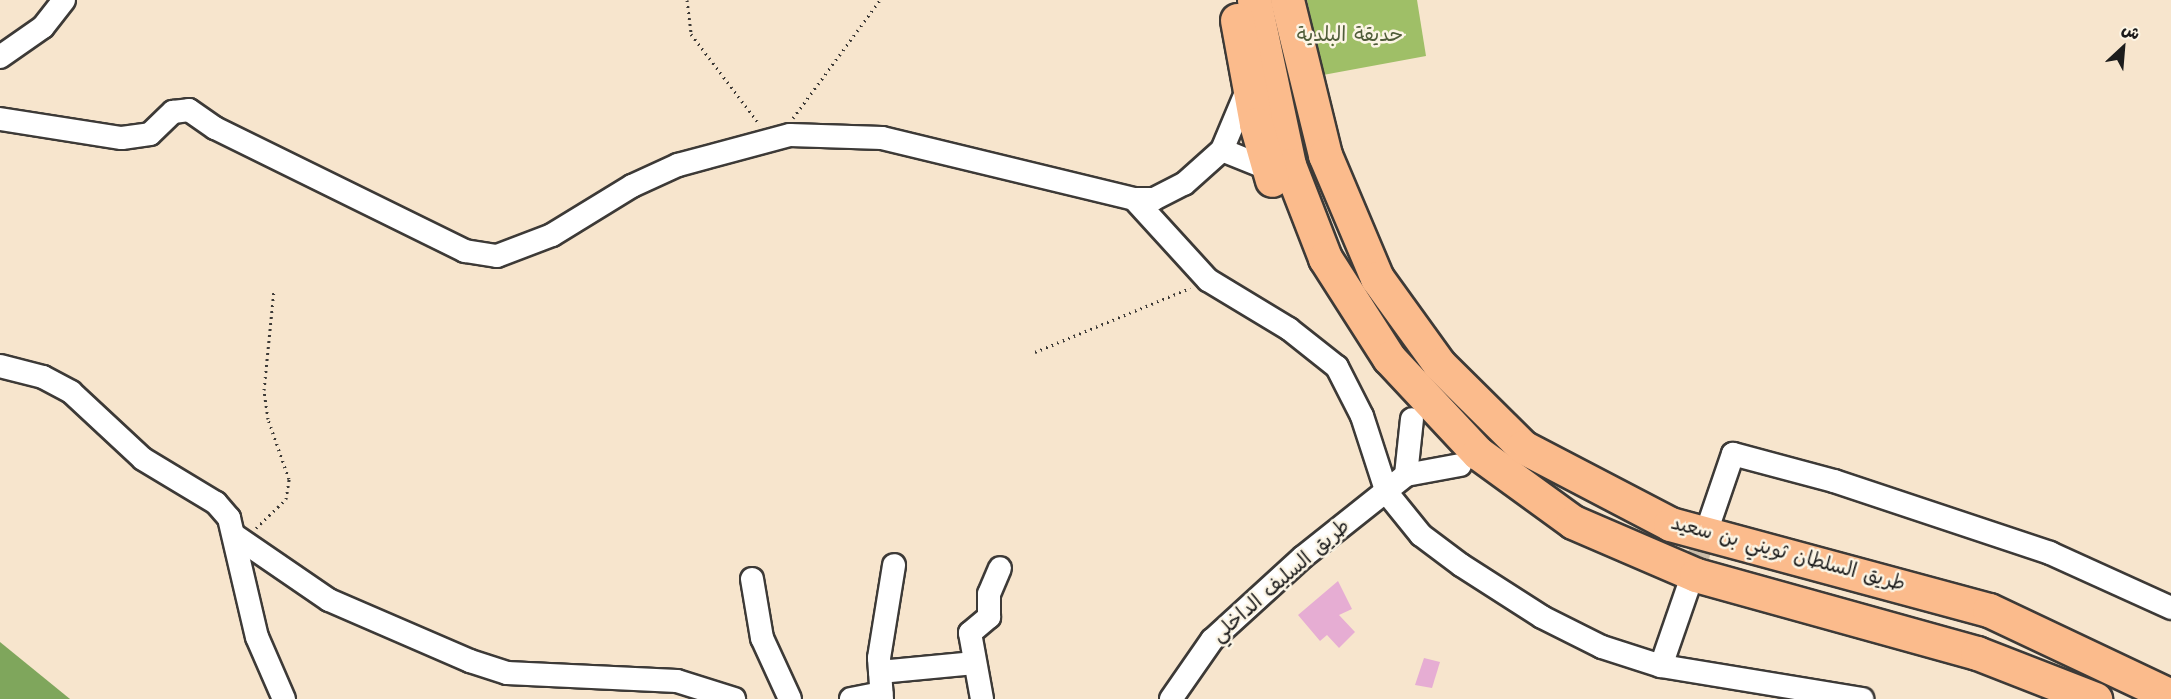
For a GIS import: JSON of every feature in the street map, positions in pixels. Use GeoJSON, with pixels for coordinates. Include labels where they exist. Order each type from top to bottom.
{"type":"FeatureCollection","features":[{"type":"Feature","properties":{"kind":"highway"},"geometry":{"type":"LineString","coordinates":[[1234,0],[1248,88],[1269,169],[1312,278],[1368,363],[1413,419],[1460,465],[1569,534],[1692,582]]}},
{"type":"Feature","properties":{"kind":"highway","name":"طريق السلطان ثويني بن سعيد"},"geometry":{"type":"LineString","coordinates":[[1254,0],[1289,165],[1304,209],[1325,258],[1389,358],[1478,453],[1532,495],[1573,522],[1692,582],[1977,653],[2095,699]]}},
{"type":"Feature","properties":{"kind":"highway","name":"طريق السلطان ثويني بن سعيد"},"geometry":{"type":"LineString","coordinates":[[1287,0],[1325,155],[1377,278],[1439,364],[1523,447],[1670,524],[1989,610],[2171,696]]}},
{"type":"Feature","properties":{"kind":"street"},"geometry":{"type":"LineString","coordinates":[[0,57],[43,27],[64,0]]}},
{"type":"Feature","properties":{"kind":"street"},"geometry":{"type":"LineString","coordinates":[[0,119],[123,138],[150,134],[173,112],[189,110],[215,128],[465,250],[498,256],[552,235],[659,173],[780,137],[882,138],[1134,200],[1154,199],[1175,191],[1222,150],[1248,88]]}},
{"type":"Feature","properties":{"kind":"street"},"geometry":{"type":"LineString","coordinates":[[1222,150],[1269,169]]}},
{"type":"Feature","properties":{"kind":"street"},"geometry":{"type":"LineString","coordinates":[[1134,200],[1208,280],[1289,329],[1337,367],[1359,407],[1388,493],[1421,536],[1542,617],[1602,647],[1661,666],[1862,699]]}},
{"type":"Feature","properties":{"kind":"street"},"geometry":{"type":"LineString","coordinates":[[0,366],[43,376],[71,392],[143,459],[216,503],[229,518],[256,637],[284,699]]}},
{"type":"Feature","properties":{"kind":"street"},"geometry":{"type":"LineString","coordinates":[[1413,419],[1406,475],[1460,465]]}},
{"type":"Feature","properties":{"kind":"street"},"geometry":{"type":"LineString","coordinates":[[1710,521],[1733,454],[1845,484],[2050,553],[2171,608]]}},
{"type":"Feature","properties":{"kind":"street","name":"طريق السليف الداخلي"},"geometry":{"type":"LineString","coordinates":[[1171,699],[1212,640],[1303,557],[1388,493],[1406,475]]}},
{"type":"Feature","properties":{"kind":"street"},"geometry":{"type":"LineString","coordinates":[[234,536],[329,600],[498,670],[677,681],[710,694],[734,699]]}},
{"type":"Feature","properties":{"kind":"street"},"geometry":{"type":"LineString","coordinates":[[881,688],[894,565]]}},
{"type":"Feature","properties":{"kind":"street"},"geometry":{"type":"LineString","coordinates":[[982,699],[970,633],[988,617],[988,594],[1000,568]]}},
{"type":"Feature","properties":{"kind":"street"},"geometry":{"type":"LineString","coordinates":[[752,579],[762,638],[790,699]]}},
{"type":"Feature","properties":{"kind":"street"},"geometry":{"type":"LineString","coordinates":[[1661,666],[1692,582]]}},
{"type":"Feature","properties":{"kind":"street"},"geometry":{"type":"LineString","coordinates":[[851,699],[881,688],[975,663]]}},
{"type":"Feature","properties":{"kind":"path"},"geometry":{"type":"LineString","coordinates":[[687,0],[691,34],[780,137],[794,111],[880,0]]}},
{"type":"Feature","properties":{"kind":"path"},"geometry":{"type":"LineString","coordinates":[[1035,352],[1208,280]]}},
{"type":"Feature","properties":{"kind":"path"},"geometry":{"type":"LineString","coordinates":[[234,536],[261,526],[286,499],[289,479],[268,419],[264,390],[274,290]]}},
{"type":"Feature","properties":{"kind":"green space","name":"حديقة البلدية"},"geometry":{"type":"Polygon","coordinates":[[[1307,0],[1417,0],[1426,56],[1323,75],[1307,0]]]}},
{"type":"Feature","properties":{"kind":"green space"},"geometry":{"type":"Polygon","coordinates":[[[0,642],[70,699],[0,699],[0,642]]]}},
{"type":"Feature","properties":{"kind":"building"},"geometry":{"type":"Polygon","coordinates":[[[1338,581],[1352,609],[1339,615],[1355,632],[1339,648],[1327,635],[1320,641],[1298,615],[1338,581]]]}},
{"type":"Feature","properties":{"kind":"building"},"geometry":{"type":"Polygon","coordinates":[[[1424,658],[1440,662],[1432,688],[1415,685],[1424,658]]]}},
{"type":"Feature","properties":{"kind":"tunnel"},"geometry":{"type":"LineString","coordinates":[[1688,587],[1710,521]]}}]}
